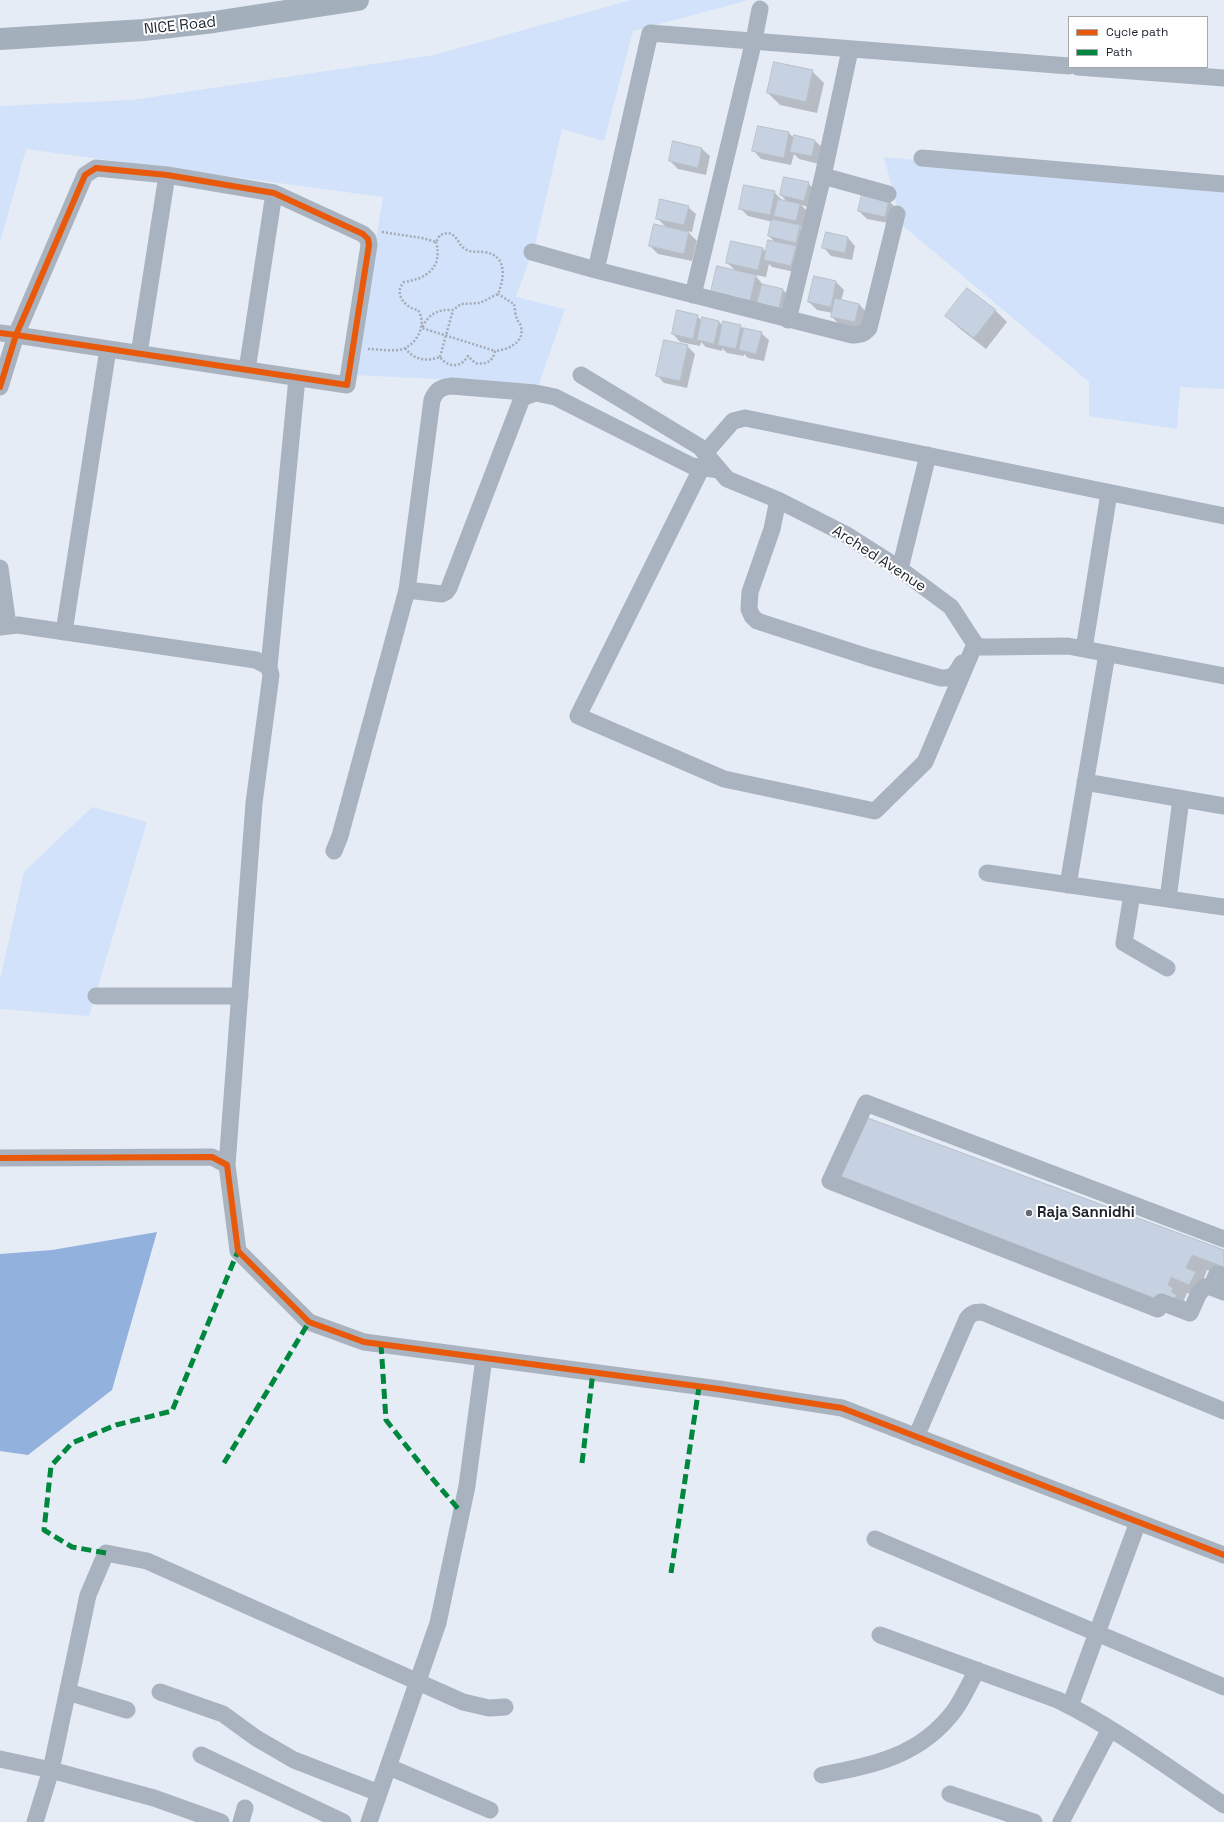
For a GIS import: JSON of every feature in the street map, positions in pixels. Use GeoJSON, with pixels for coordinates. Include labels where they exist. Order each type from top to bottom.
{"type":"FeatureCollection","features":[{"type":"Feature","properties":{"kind":"highway","name":"NICE Road"},"geometry":{"type":"LineString","coordinates":[[0,39],[152,30],[358,0]]}},
{"type":"Feature","properties":{"kind":"street"},"geometry":{"type":"LineString","coordinates":[[692,295],[754,40],[760,9]]}},
{"type":"Feature","properties":{"kind":"street"},"geometry":{"type":"LineString","coordinates":[[596,270],[650,33],[754,40],[850,50],[1068,66]]}},
{"type":"Feature","properties":{"kind":"street"},"geometry":{"type":"LineString","coordinates":[[788,320],[823,176],[850,50]]}},
{"type":"Feature","properties":{"kind":"street"},"geometry":{"type":"LineString","coordinates":[[1091,68],[1224,78]]}},
{"type":"Feature","properties":{"kind":"street"},"geometry":{"type":"LineString","coordinates":[[922,158],[1224,184]]}},
{"type":"Feature","properties":{"kind":"street"},"geometry":{"type":"LineString","coordinates":[[0,387],[8,334],[85,175],[96,168],[167,175],[274,193],[364,234],[368,239],[369,245],[347,385],[8,334]]}},
{"type":"Feature","properties":{"kind":"street"},"geometry":{"type":"LineString","coordinates":[[139,354],[167,175]]}},
{"type":"Feature","properties":{"kind":"street"},"geometry":{"type":"LineString","coordinates":[[823,176],[888,194]]}},
{"type":"Feature","properties":{"kind":"street"},"geometry":{"type":"LineString","coordinates":[[247,370],[274,193]]}},
{"type":"Feature","properties":{"kind":"street"},"geometry":{"type":"LineString","coordinates":[[532,252],[788,320],[852,335],[860,335],[865,333],[869,328],[897,214]]}},
{"type":"Feature","properties":{"kind":"street"},"geometry":{"type":"LineString","coordinates":[[64,632],[108,349]]}},
{"type":"Feature","properties":{"kind":"street","name":"Arched Avenue"},"geometry":{"type":"LineString","coordinates":[[581,376],[700,447],[706,452],[727,479],[778,500],[845,534],[900,569],[951,607],[975,644]]}},
{"type":"Feature","properties":{"kind":"street"},"geometry":{"type":"LineString","coordinates":[[297,378],[269,667],[271,675],[254,803],[227,1166],[238,1250],[309,1322],[364,1342],[842,1408],[1224,1555]]}},
{"type":"Feature","properties":{"kind":"street"},"geometry":{"type":"LineString","coordinates":[[334,851],[340,836],[407,590],[432,400],[436,392],[443,387],[452,386],[536,393],[555,397],[692,466],[701,469],[719,470]]}},
{"type":"Feature","properties":{"kind":"street"},"geometry":{"type":"LineString","coordinates":[[407,590],[442,594],[449,588],[520,401],[524,397],[536,393]]}},
{"type":"Feature","properties":{"kind":"street"},"geometry":{"type":"LineString","coordinates":[[706,452],[733,421],[745,418],[1224,516]]}},
{"type":"Feature","properties":{"kind":"street"},"geometry":{"type":"LineString","coordinates":[[900,569],[928,456]]}},
{"type":"Feature","properties":{"kind":"street"},"geometry":{"type":"LineString","coordinates":[[701,469],[578,716],[724,779],[875,811],[925,762],[975,644]]}},
{"type":"Feature","properties":{"kind":"street"},"geometry":{"type":"LineString","coordinates":[[1084,649],[1110,493]]}},
{"type":"Feature","properties":{"kind":"street"},"geometry":{"type":"LineString","coordinates":[[778,500],[772,530],[750,592],[749,609],[752,616],[757,621],[868,657],[941,678],[950,678],[954,676],[975,644]]}},
{"type":"Feature","properties":{"kind":"street"},"geometry":{"type":"LineString","coordinates":[[0,568],[4,626],[64,632],[256,660],[269,667]]}},
{"type":"Feature","properties":{"kind":"street"},"geometry":{"type":"LineString","coordinates":[[975,644],[981,647],[1068,646],[1224,676]]}},
{"type":"Feature","properties":{"kind":"street"},"geometry":{"type":"LineString","coordinates":[[1068,885],[1107,654]]}},
{"type":"Feature","properties":{"kind":"street"},"geometry":{"type":"LineString","coordinates":[[1085,782],[1224,806]]}},
{"type":"Feature","properties":{"kind":"street"},"geometry":{"type":"LineString","coordinates":[[1168,899],[1181,798]]}},
{"type":"Feature","properties":{"kind":"street"},"geometry":{"type":"LineString","coordinates":[[987,873],[1224,907]]}},
{"type":"Feature","properties":{"kind":"street"},"geometry":{"type":"LineString","coordinates":[[1132,894],[1124,943],[1166,968]]}},
{"type":"Feature","properties":{"kind":"street"},"geometry":{"type":"LineString","coordinates":[[96,996],[240,996]]}},
{"type":"Feature","properties":{"kind":"street"},"geometry":{"type":"LineString","coordinates":[[1224,1239],[866,1103],[830,1181],[1158,1309],[1161,1302],[1190,1313],[1199,1293],[1204,1287],[1218,1290],[1217,1274],[1224,1277]]}},
{"type":"Feature","properties":{"kind":"street"},"geometry":{"type":"LineString","coordinates":[[0,1158],[212,1157],[227,1166]]}},
{"type":"Feature","properties":{"kind":"street"},"geometry":{"type":"LineString","coordinates":[[916,1437],[967,1319],[970,1314],[976,1312],[982,1312],[1224,1411]]}},
{"type":"Feature","properties":{"kind":"street"},"geometry":{"type":"LineString","coordinates":[[370,1822],[438,1623],[467,1486],[484,1358]]}},
{"type":"Feature","properties":{"kind":"street"},"geometry":{"type":"LineString","coordinates":[[1070,1706],[1138,1522]]}},
{"type":"Feature","properties":{"kind":"street"},"geometry":{"type":"LineString","coordinates":[[875,1539],[1224,1687]]}},
{"type":"Feature","properties":{"kind":"street"},"geometry":{"type":"LineString","coordinates":[[35,1822],[51,1770],[88,1595],[106,1553],[147,1561],[417,1682],[473,1705],[489,1708],[505,1707]]}},
{"type":"Feature","properties":{"kind":"street"},"geometry":{"type":"LineString","coordinates":[[880,1635],[1070,1706],[1110,1729],[1224,1806]]}},
{"type":"Feature","properties":{"kind":"street"},"geometry":{"type":"LineString","coordinates":[[822,1775],[868,1766],[902,1754],[927,1739],[955,1710],[977,1670]]}},
{"type":"Feature","properties":{"kind":"street"},"geometry":{"type":"LineString","coordinates":[[68,1692],[127,1710]]}},
{"type":"Feature","properties":{"kind":"street"},"geometry":{"type":"LineString","coordinates":[[160,1692],[223,1714],[256,1738],[294,1760],[380,1793]]}},
{"type":"Feature","properties":{"kind":"street"},"geometry":{"type":"LineString","coordinates":[[1061,1822],[1110,1729]]}},
{"type":"Feature","properties":{"kind":"street"},"geometry":{"type":"LineString","coordinates":[[201,1755],[343,1822]]}},
{"type":"Feature","properties":{"kind":"street"},"geometry":{"type":"LineString","coordinates":[[0,1759],[51,1770],[154,1798],[222,1822]]}},
{"type":"Feature","properties":{"kind":"street"},"geometry":{"type":"LineString","coordinates":[[389,1767],[490,1810]]}},
{"type":"Feature","properties":{"kind":"street"},"geometry":{"type":"LineString","coordinates":[[950,1794],[1034,1822]]}},
{"type":"Feature","properties":{"kind":"path"},"geometry":{"type":"LineString","coordinates":[[379,232],[422,238],[436,242]]}},
{"type":"Feature","properties":{"kind":"path"},"geometry":{"type":"LineString","coordinates":[[353,348],[401,350],[414,342],[422,328],[425,321],[437,312],[453,310],[461,304],[480,302],[498,294],[501,286],[503,271],[502,264],[495,256],[483,252],[467,251],[455,236],[448,233],[440,235],[436,242],[438,258],[433,268],[424,276],[404,282],[400,288],[400,297],[403,301],[411,308],[418,310],[420,313],[422,328]]}},
{"type":"Feature","properties":{"kind":"path"},"geometry":{"type":"LineString","coordinates":[[422,328],[495,351],[502,350],[516,343],[521,337],[522,332],[521,326],[516,318],[514,304],[498,294]]}},
{"type":"Feature","properties":{"kind":"path"},"geometry":{"type":"LineString","coordinates":[[440,357],[453,310]]}},
{"type":"Feature","properties":{"kind":"path"},"geometry":{"type":"LineString","coordinates":[[405,348],[418,359],[433,360],[440,357]]}},
{"type":"Feature","properties":{"kind":"path"},"geometry":{"type":"LineString","coordinates":[[440,357],[448,364],[453,366],[462,363],[468,356],[475,363],[485,364],[492,359],[495,351]]}},
{"type":"Feature","properties":{"kind":"shaded area"},"geometry":{"type":"Polygon","coordinates":[[[631,0],[749,0],[633,31],[604,141],[562,129],[536,241],[516,297],[565,309],[539,384],[354,375],[383,197],[26,149],[0,243],[0,106],[132,100],[434,55],[631,0]]]}},
{"type":"Feature","properties":{"kind":"shaded area"},"geometry":{"type":"Polygon","coordinates":[[[884,157],[1224,190],[1224,389],[1180,387],[1177,429],[1089,416],[1089,382],[902,225],[884,157]]]}},
{"type":"Feature","properties":{"kind":"shaded area"},"geometry":{"type":"Polygon","coordinates":[[[92,807],[147,822],[89,1016],[0,1009],[0,980],[24,872],[92,807]]]}},
{"type":"Feature","properties":{"kind":"water"},"geometry":{"type":"Polygon","coordinates":[[[157,1232],[112,1390],[28,1455],[0,1451],[0,1254],[52,1250],[157,1232]]]}},
{"type":"Feature","properties":{"kind":"building"},"geometry":{"type":"Polygon","coordinates":[[[774,62],[813,70],[806,102],[767,93],[774,62]]]}},
{"type":"Feature","properties":{"kind":"building"},"geometry":{"type":"Polygon","coordinates":[[[758,126],[789,132],[784,158],[752,151],[758,126]]]}},
{"type":"Feature","properties":{"kind":"building"},"geometry":{"type":"Polygon","coordinates":[[[794,135],[815,140],[812,156],[790,152],[794,135]]]}},
{"type":"Feature","properties":{"kind":"building"},"geometry":{"type":"Polygon","coordinates":[[[673,141],[702,148],[698,168],[669,161],[673,141]]]}},
{"type":"Feature","properties":{"kind":"building"},"geometry":{"type":"Polygon","coordinates":[[[784,177],[809,182],[804,201],[780,195],[784,177]]]}},
{"type":"Feature","properties":{"kind":"building"},"geometry":{"type":"Polygon","coordinates":[[[744,185],[775,191],[770,215],[739,209],[744,185]]]}},
{"type":"Feature","properties":{"kind":"building"},"geometry":{"type":"Polygon","coordinates":[[[862,194],[889,199],[885,217],[858,211],[862,194]]]}},
{"type":"Feature","properties":{"kind":"building"},"geometry":{"type":"Polygon","coordinates":[[[660,199],[689,206],[684,225],[656,219],[660,199]]]}},
{"type":"Feature","properties":{"kind":"building"},"geometry":{"type":"Polygon","coordinates":[[[778,199],[800,204],[796,221],[774,216],[778,199]]]}},
{"type":"Feature","properties":{"kind":"building"},"geometry":{"type":"Polygon","coordinates":[[[772,219],[800,225],[796,243],[768,236],[772,219]]]}},
{"type":"Feature","properties":{"kind":"building"},"geometry":{"type":"Polygon","coordinates":[[[654,224],[689,232],[684,254],[649,246],[654,224]]]}},
{"type":"Feature","properties":{"kind":"building"},"geometry":{"type":"Polygon","coordinates":[[[826,232],[848,237],[845,253],[822,248],[826,232]]]}},
{"type":"Feature","properties":{"kind":"building"},"geometry":{"type":"Polygon","coordinates":[[[768,240],[796,246],[791,266],[764,260],[768,240]]]}},
{"type":"Feature","properties":{"kind":"building"},"geometry":{"type":"Polygon","coordinates":[[[731,241],[763,248],[758,270],[726,263],[731,241]]]}},
{"type":"Feature","properties":{"kind":"building"},"geometry":{"type":"Polygon","coordinates":[[[717,266],[756,275],[750,301],[711,292],[717,266]]]}},
{"type":"Feature","properties":{"kind":"building"},"geometry":{"type":"Polygon","coordinates":[[[814,276],[836,281],[831,307],[808,302],[814,276]]]}},
{"type":"Feature","properties":{"kind":"building"},"geometry":{"type":"Polygon","coordinates":[[[762,284],[783,289],[779,308],[757,303],[762,284]]]}},
{"type":"Feature","properties":{"kind":"building"},"geometry":{"type":"Polygon","coordinates":[[[967,288],[996,310],[974,338],[945,316],[967,288]]]}},
{"type":"Feature","properties":{"kind":"building"},"geometry":{"type":"Polygon","coordinates":[[[835,298],[859,304],[855,322],[831,317],[835,298]]]}},
{"type":"Feature","properties":{"kind":"building"},"geometry":{"type":"Polygon","coordinates":[[[677,310],[698,315],[693,339],[672,334],[677,310]]]}},
{"type":"Feature","properties":{"kind":"building"},"geometry":{"type":"Polygon","coordinates":[[[702,317],[719,321],[714,344],[697,340],[702,317]]]}},
{"type":"Feature","properties":{"kind":"building"},"geometry":{"type":"Polygon","coordinates":[[[723,321],[741,325],[736,349],[718,345],[723,321]]]}},
{"type":"Feature","properties":{"kind":"building"},"geometry":{"type":"Polygon","coordinates":[[[744,328],[762,332],[756,354],[739,350],[744,328]]]}},
{"type":"Feature","properties":{"kind":"building"},"geometry":{"type":"Polygon","coordinates":[[[664,340],[688,345],[680,381],[656,376],[664,340]]]}},
{"type":"Feature","properties":{"kind":"building","name":"Raja Sannidhi"},"geometry":{"type":"Polygon","coordinates":[[[865,1117],[1224,1250],[1224,1267],[1192,1255],[1186,1268],[1196,1272],[1189,1285],[1171,1277],[1168,1285],[1173,1288],[1171,1291],[1177,1296],[1167,1303],[840,1176],[865,1117]]]}},
{"type":"Feature","properties":{"kind":"marked path"},"geometry":{"type":"LineString","coordinates":[[106,1553],[72,1547],[44,1530],[51,1466],[72,1443],[116,1425],[172,1411],[238,1251]]}},
{"type":"Feature","properties":{"kind":"marked path"},"geometry":{"type":"LineString","coordinates":[[224,1463],[309,1322]]}},
{"type":"Feature","properties":{"kind":"marked path"},"geometry":{"type":"LineString","coordinates":[[381,1344],[386,1420],[430,1476],[461,1512]]}},
{"type":"Feature","properties":{"kind":"marked path"},"geometry":{"type":"LineString","coordinates":[[582,1463],[593,1372]]}},
{"type":"Feature","properties":{"kind":"marked path"},"geometry":{"type":"LineString","coordinates":[[671,1573],[699,1387]]}},
{"type":"Feature","properties":{"kind":"cycle path"},"geometry":{"type":"LineString","coordinates":[[0,333],[16,335],[222,367],[347,385],[369,245],[368,239],[363,234],[274,193],[167,175],[96,168],[85,175],[16,335],[0,387]]}},
{"type":"Feature","properties":{"kind":"cycle path"},"geometry":{"type":"LineString","coordinates":[[0,1158],[212,1157],[227,1165],[238,1251],[309,1322],[364,1342],[719,1389],[842,1408],[1224,1555]]}},
{"type":"Feature","properties":{"kind":"place","name":"Raja Sannidhi"},"geometry":{"type":"Point","coordinates":[1029,1213]}}]}
